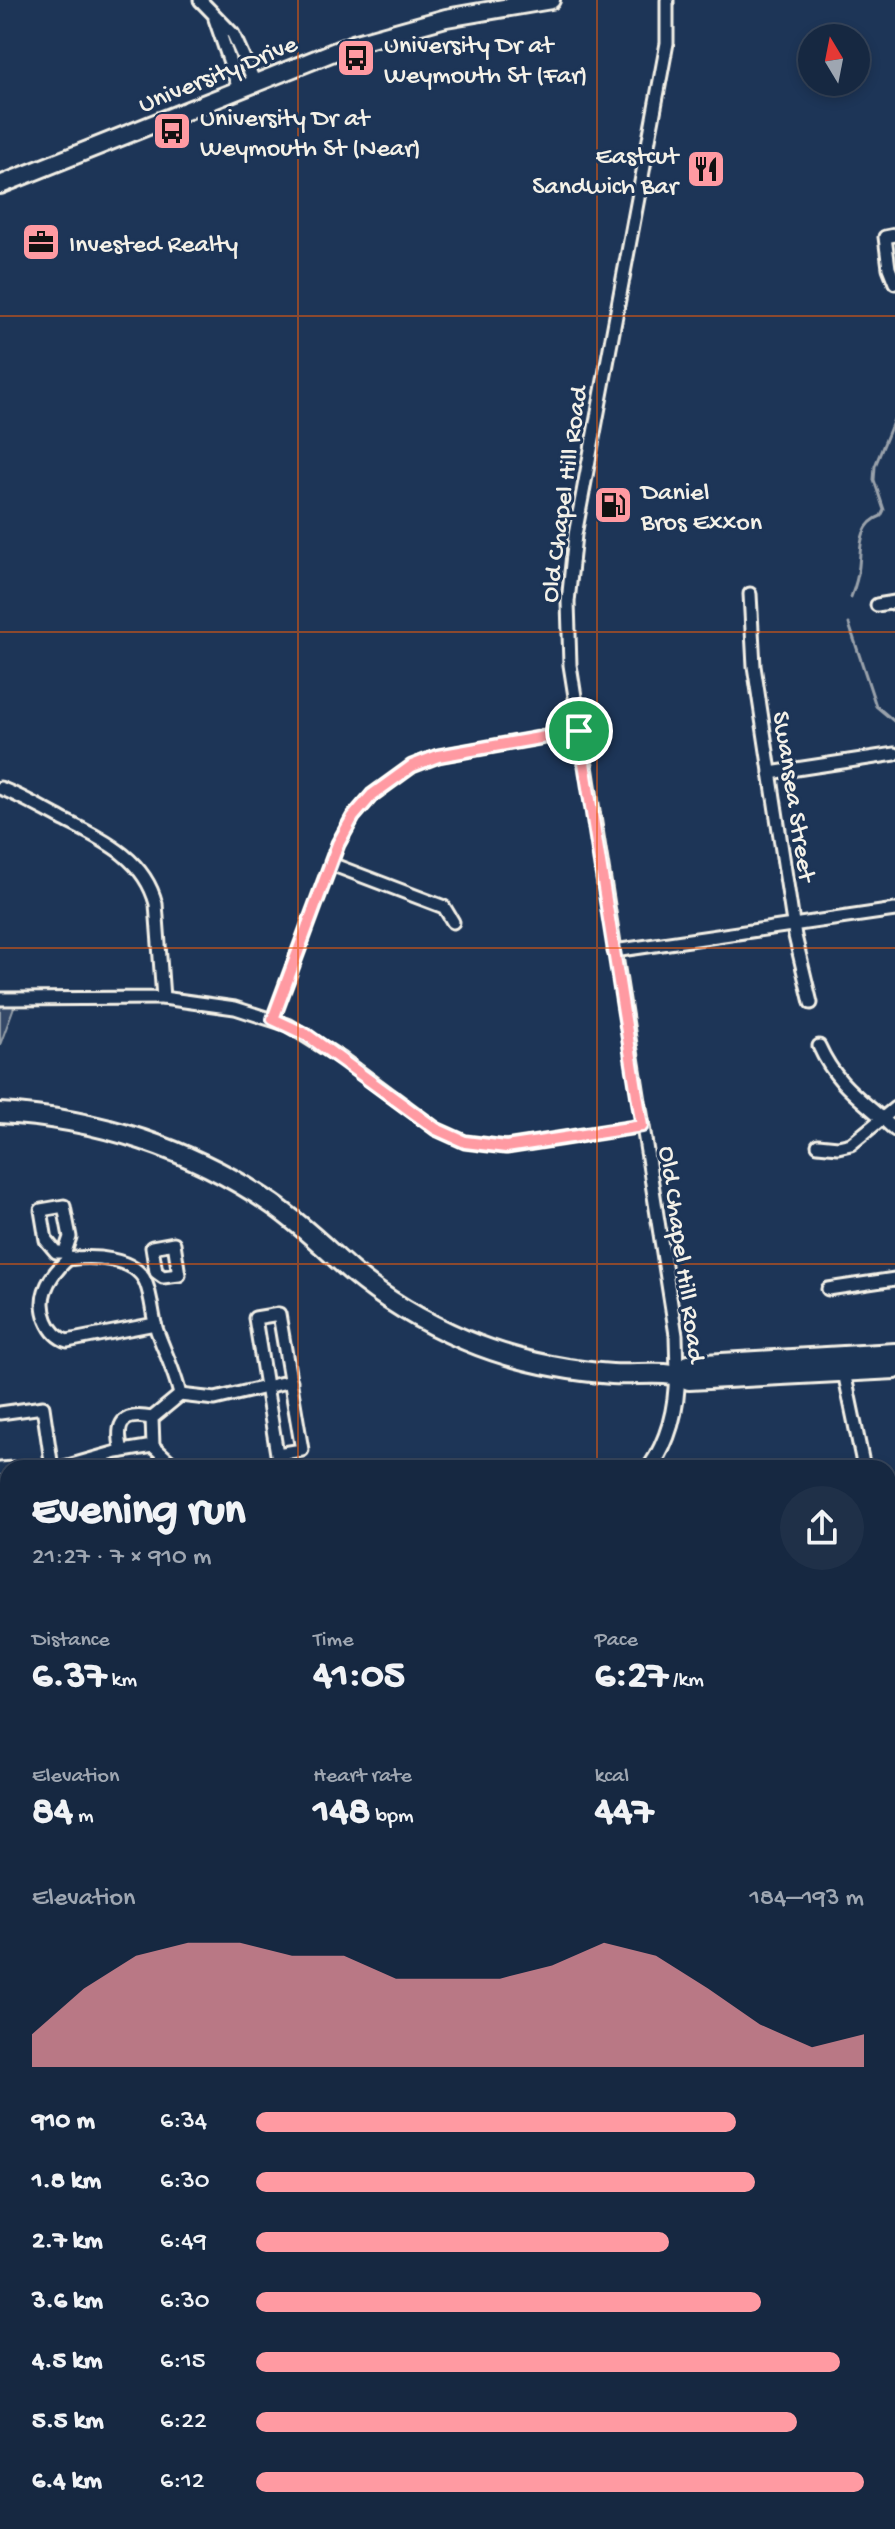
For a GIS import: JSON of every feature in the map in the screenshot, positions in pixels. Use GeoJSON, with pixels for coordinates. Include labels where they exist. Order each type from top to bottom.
{"type":"FeatureCollection","features":[{"type":"Feature","properties":{"kind":"main road","name":"University Drive"},"geometry":{"type":"LineString","coordinates":[[0,185],[356,43],[448,17],[551,0]]}},
{"type":"Feature","properties":{"kind":"main road"},"geometry":{"type":"LineString","coordinates":[[0,1113],[79,1122],[177,1151],[216,1170],[273,1205],[353,1272],[400,1306],[464,1339],[513,1358],[601,1373],[677,1374],[689,1380],[895,1369]]}},
{"type":"Feature","properties":{"kind":"main road"},"geometry":{"type":"LineString","coordinates":[[677,1374],[688,1365],[895,1353]]}},
{"type":"Feature","properties":{"kind":"street"},"geometry":{"type":"LineString","coordinates":[[200,0],[213,15],[247,86]]}},
{"type":"Feature","properties":{"kind":"street","name":"Old Chapel Hill Road"},"geometry":{"type":"LineString","coordinates":[[655,1460],[671,1422],[677,1396],[676,1335],[579,731],[568,643],[570,566],[667,43],[667,0]]}},
{"type":"Feature","properties":{"kind":"street"},"geometry":{"type":"LineString","coordinates":[[887,233],[889,268],[895,283]]}},
{"type":"Feature","properties":{"kind":"street","name":"Swansea Street"},"geometry":{"type":"LineString","coordinates":[[750,594],[752,650],[770,773],[794,924],[811,1003]]}},
{"type":"Feature","properties":{"kind":"street"},"geometry":{"type":"LineString","coordinates":[[877,605],[895,602]]}},
{"type":"Feature","properties":{"kind":"street"},"geometry":{"type":"LineString","coordinates":[[273,1019],[344,830],[379,789],[412,766],[438,756],[579,731]]}},
{"type":"Feature","properties":{"kind":"street"},"geometry":{"type":"LineString","coordinates":[[770,773],[895,754]]}},
{"type":"Feature","properties":{"kind":"street"},"geometry":{"type":"LineString","coordinates":[[0,788],[104,841],[122,852],[144,874],[156,904],[163,998]]}},
{"type":"Feature","properties":{"kind":"street"},"geometry":{"type":"LineString","coordinates":[[331,864],[444,907],[453,922]]}},
{"type":"Feature","properties":{"kind":"street"},"geometry":{"type":"LineString","coordinates":[[614,951],[895,910]]}},
{"type":"Feature","properties":{"kind":"street"},"geometry":{"type":"LineString","coordinates":[[0,999],[163,998],[235,1008],[273,1019],[307,1035],[436,1129],[465,1142],[506,1147],[642,1126]]}},
{"type":"Feature","properties":{"kind":"street"},"geometry":{"type":"LineString","coordinates":[[819,1046],[846,1088],[895,1130]]}},
{"type":"Feature","properties":{"kind":"street"},"geometry":{"type":"LineString","coordinates":[[818,1145],[838,1147],[851,1144],[895,1108]]}},
{"type":"Feature","properties":{"kind":"street"},"geometry":{"type":"LineString","coordinates":[[155,1324],[67,1341],[54,1335],[46,1319],[43,1299],[66,1256],[112,1260],[133,1268],[144,1278],[155,1324],[180,1395]]}},
{"type":"Feature","properties":{"kind":"street"},"geometry":{"type":"LineString","coordinates":[[144,1278],[156,1272]]}},
{"type":"Feature","properties":{"kind":"street"},"geometry":{"type":"LineString","coordinates":[[828,1289],[895,1279]]}},
{"type":"Feature","properties":{"kind":"street"},"geometry":{"type":"LineString","coordinates":[[279,1314],[291,1381],[302,1450],[277,1454],[255,1318],[279,1314]]}},
{"type":"Feature","properties":{"kind":"street"},"geometry":{"type":"LineString","coordinates":[[844,1372],[862,1460]]}},
{"type":"Feature","properties":{"kind":"street"},"geometry":{"type":"LineString","coordinates":[[122,1451],[118,1428],[121,1423],[127,1418],[139,1416],[152,1418],[180,1395],[215,1399],[291,1381]]}},
{"type":"Feature","properties":{"kind":"street"},"geometry":{"type":"LineString","coordinates":[[0,1413],[43,1407],[51,1460]]}},
{"type":"Feature","properties":{"kind":"street"},"geometry":{"type":"LineString","coordinates":[[152,1418],[153,1446],[168,1460]]}},
{"type":"Feature","properties":{"kind":"street"},"geometry":{"type":"LineString","coordinates":[[90,1460],[153,1446]]}},
{"type":"Feature","properties":{"kind":"shaded area"},"geometry":{"type":"Polygon","coordinates":[[[0,1004],[15,1004],[0,1045],[0,1004]]]}},
{"type":"Feature","properties":{"kind":"waterway"},"geometry":{"type":"LineString","coordinates":[[851,597],[865,530],[884,510],[874,480],[875,466],[895,417]]}},
{"type":"Feature","properties":{"kind":"waterway"},"geometry":{"type":"LineString","coordinates":[[849,624],[876,706],[895,722]]}},
{"type":"Feature","properties":{"kind":"place","name":"University Dr at Weymouth St (Far)"},"geometry":{"type":"Point","coordinates":[356,58]}},
{"type":"Feature","properties":{"kind":"place","name":"University Dr at Weymouth St (Near)"},"geometry":{"type":"Point","coordinates":[172,131]}},
{"type":"Feature","properties":{"kind":"place","name":"Eastcut Sandwich Bar"},"geometry":{"type":"Point","coordinates":[706,169]}},
{"type":"Feature","properties":{"kind":"place","name":"Invested Realty"},"geometry":{"type":"Point","coordinates":[41,242]}},
{"type":"Feature","properties":{"kind":"place","name":"Daniel Bros Exxon"},"geometry":{"type":"Point","coordinates":[613,505]}},
{"type":"Feature","properties":{"kind":"route"},"geometry":{"type":"LineString","coordinates":[[579,731],[642,1126],[506,1147],[465,1142],[436,1129],[307,1035],[273,1019],[344,830],[372,795],[412,766],[438,756],[579,731]]}}]}
